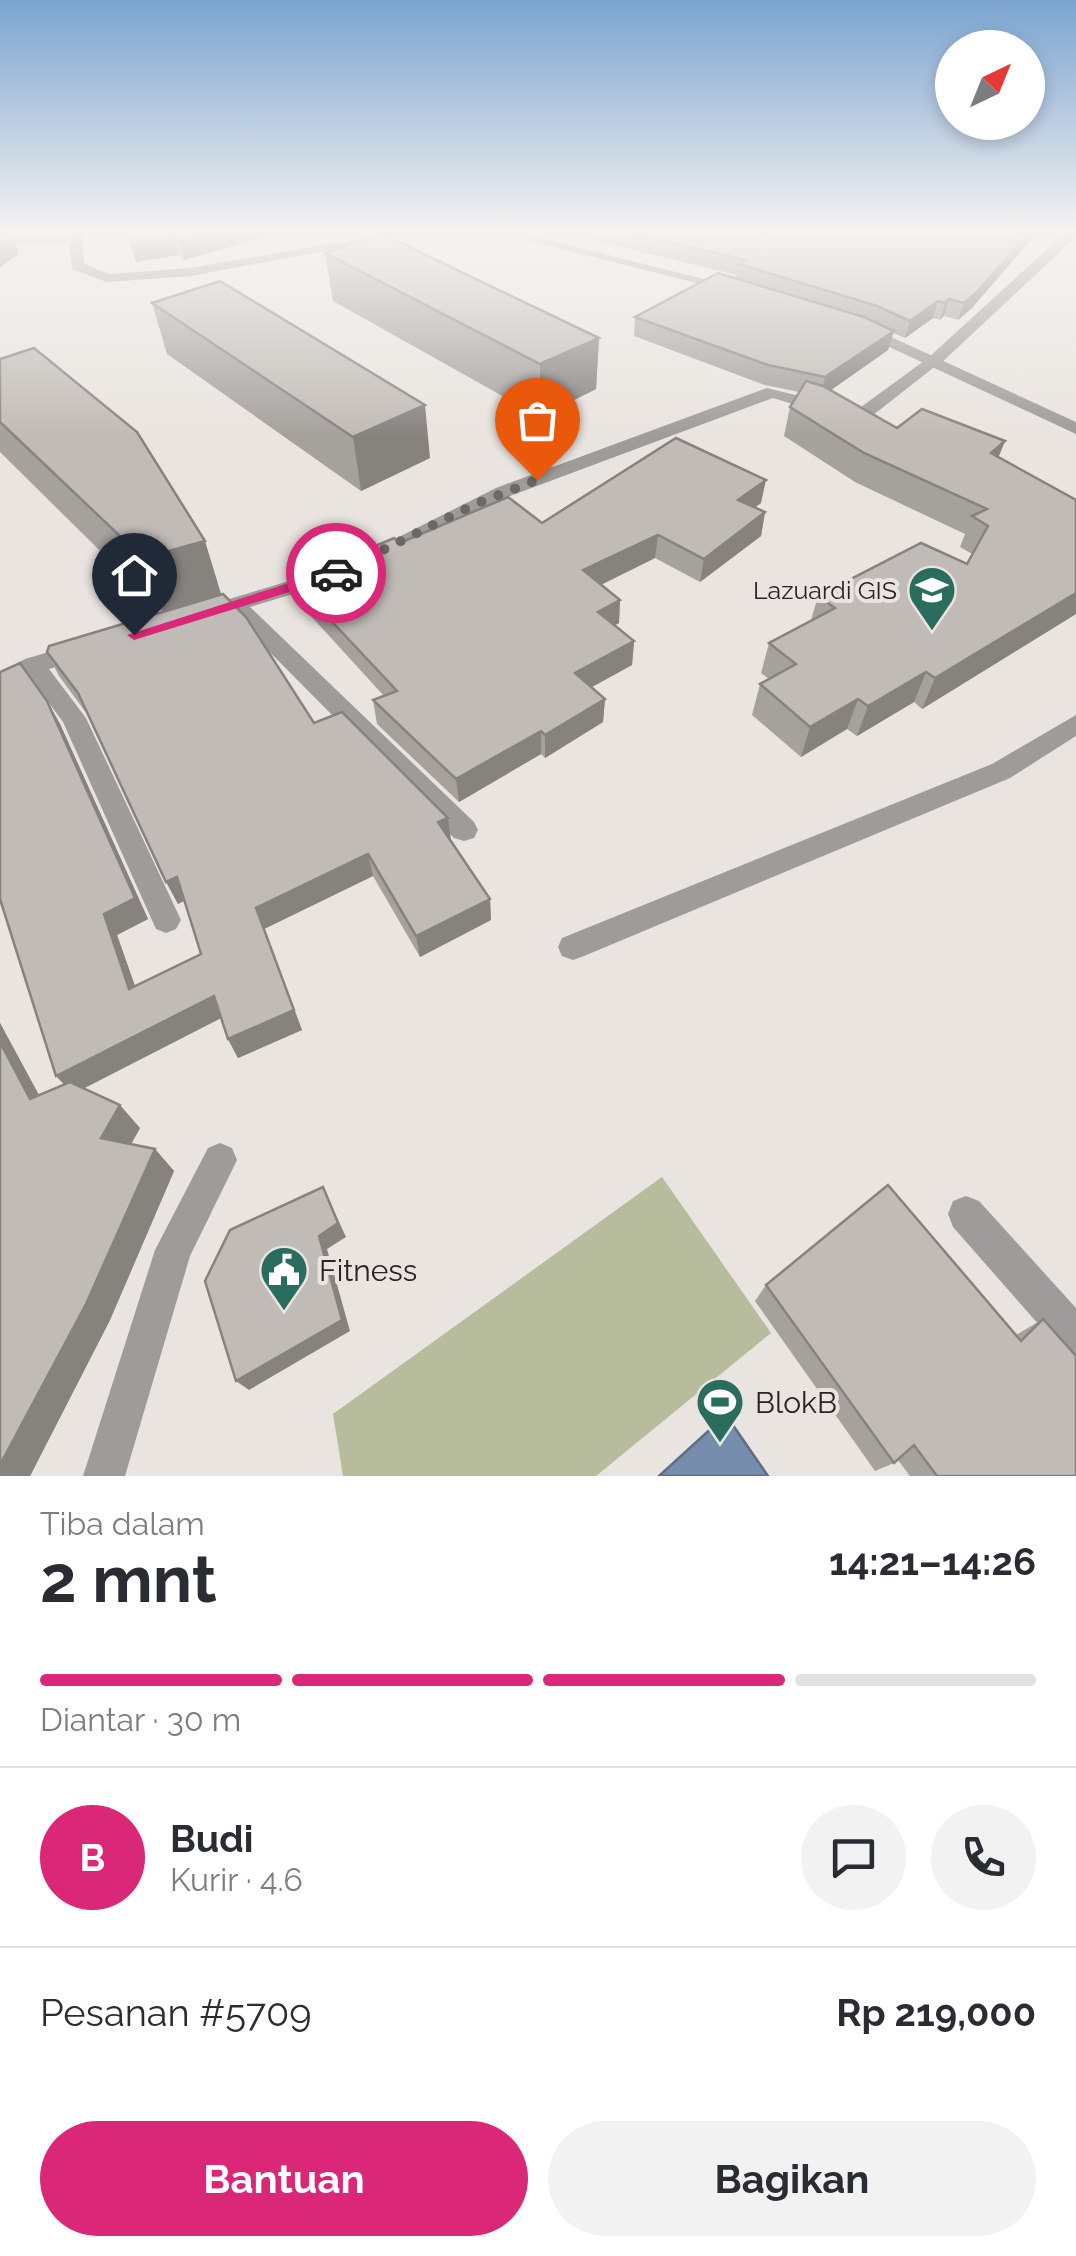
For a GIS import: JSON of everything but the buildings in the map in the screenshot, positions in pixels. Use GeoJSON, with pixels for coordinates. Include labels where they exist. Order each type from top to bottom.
{"type":"FeatureCollection","features":[{"type":"Feature","properties":{"kind":"street"},"geometry":{"type":"LineString","coordinates":[[180,621],[328,577],[504,492],[773,392],[849,416],[862,415],[934,361],[1001,299]]}},
{"type":"Feature","properties":{"kind":"street"},"geometry":{"type":"LineString","coordinates":[[848,324],[1076,430]]}},
{"type":"Feature","properties":{"kind":"street"},"geometry":{"type":"LineString","coordinates":[[235,605],[464,830]]}},
{"type":"Feature","properties":{"kind":"street"},"geometry":{"type":"LineString","coordinates":[[0,682],[33,666],[106,643]]}},
{"type":"Feature","properties":{"kind":"street"},"geometry":{"type":"LineString","coordinates":[[33,666],[74,718],[166,920]]}},
{"type":"Feature","properties":{"kind":"street"},"geometry":{"type":"LineString","coordinates":[[574,947],[1001,771],[1076,724]]}},
{"type":"Feature","properties":{"kind":"street"},"geometry":{"type":"LineString","coordinates":[[104,1476],[173,1250],[220,1160]]}},
{"type":"Feature","properties":{"kind":"street"},"geometry":{"type":"LineString","coordinates":[[966,1214],[1076,1337]]}},
{"type":"Feature","properties":{"kind":"green space"},"geometry":{"type":"Polygon","coordinates":[[[662,1177],[771,1333],[596,1476],[343,1476],[333,1414],[662,1177]]]}},
{"type":"Feature","properties":{"kind":"water","name":"BlokB"},"geometry":{"type":"Polygon","coordinates":[[[726,1415],[768,1476],[659,1476],[726,1415]]]}},
{"type":"Feature","properties":{"kind":"way so far"},"geometry":{"type":"LineString","coordinates":[[336,573],[476,504],[537,480]]}},
{"type":"Feature","properties":{"kind":"place","name":"Lazuardi GIS"},"geometry":{"type":"Point","coordinates":[932,632]}},
{"type":"Feature","properties":{"kind":"place","name":"Fitness"},"geometry":{"type":"Point","coordinates":[284,1312]}},
{"type":"Feature","properties":{"kind":"place","name":"BlokB"},"geometry":{"type":"Point","coordinates":[720,1444]}},
{"type":"Feature","properties":{"kind":"route"},"geometry":{"type":"LineString","coordinates":[[134,635],[336,573]]}}]}
